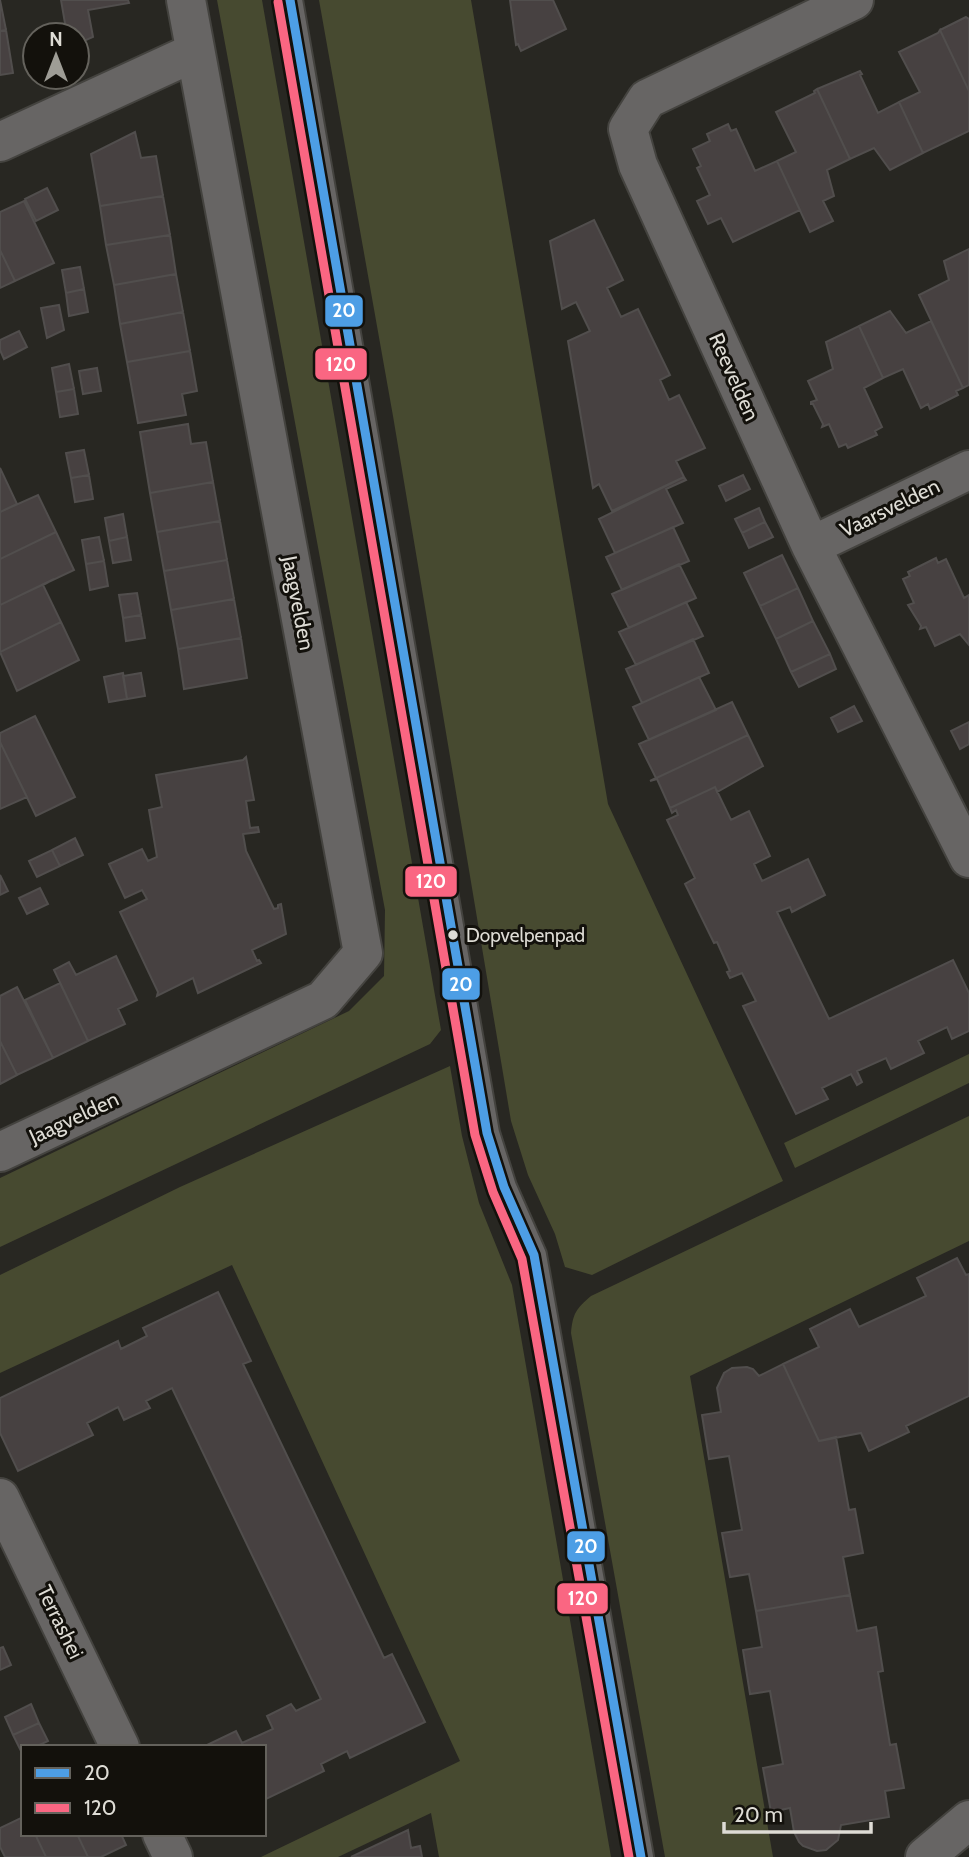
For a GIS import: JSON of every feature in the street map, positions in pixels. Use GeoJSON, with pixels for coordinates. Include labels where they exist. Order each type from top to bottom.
{"type":"FeatureCollection","features":[{"type":"Feature","properties":{"kind":"street"},"geometry":{"type":"LineString","coordinates":[[0,142],[194,52],[186,0]]}},
{"type":"Feature","properties":{"kind":"street","name":"Reevelden"},"geometry":{"type":"LineString","coordinates":[[834,4],[647,99],[628,129],[638,165],[811,546],[969,858]]}},
{"type":"Feature","properties":{"kind":"street","name":"Jaagvelden"},"geometry":{"type":"LineString","coordinates":[[0,1153],[323,1000],[363,953],[194,52]]}},
{"type":"Feature","properties":{"kind":"street","name":"Vaarsvelden"},"geometry":{"type":"LineString","coordinates":[[811,546],[969,470]]}},
{"type":"Feature","properties":{"kind":"street","name":"Terrashei"},"geometry":{"type":"LineString","coordinates":[[0,1497],[119,1745]]}},
{"type":"Feature","properties":{"kind":"street"},"geometry":{"type":"LineString","coordinates":[[925,1857],[969,1820]]}},
{"type":"Feature","properties":{"kind":"street"},"geometry":{"type":"LineString","coordinates":[[163,1836],[173,1857]]}},
{"type":"Feature","properties":{"kind":"lane"},"geometry":{"type":"LineString","coordinates":[[290,0],[487,1133],[504,1187],[534,1255],[641,1857]]}},
{"type":"Feature","properties":{"kind":"green space"},"geometry":{"type":"Polygon","coordinates":[[[217,0],[262,0],[441,1030],[430,1044],[0,1247],[0,1178],[349,1011],[384,976],[385,910],[217,0]]]}},
{"type":"Feature","properties":{"kind":"green space"},"geometry":{"type":"Polygon","coordinates":[[[319,0],[471,0],[608,804],[783,1181],[592,1275],[565,1267],[555,1234],[528,1175],[511,1121],[393,416],[319,0]]]}},
{"type":"Feature","properties":{"kind":"green space"},"geometry":{"type":"Polygon","coordinates":[[[969,1054],[969,1083],[795,1168],[784,1143],[969,1054]]]}},
{"type":"Feature","properties":{"kind":"green space"},"geometry":{"type":"Polygon","coordinates":[[[450,1066],[462,1136],[479,1203],[512,1285],[611,1857],[439,1857],[431,1813],[338,1857],[261,1857],[460,1761],[232,1265],[0,1373],[0,1275],[180,1187],[450,1066]]]}},
{"type":"Feature","properties":{"kind":"green space"},"geometry":{"type":"Polygon","coordinates":[[[969,1116],[969,1241],[690,1376],[773,1857],[665,1857],[571,1333],[574,1316],[591,1296],[969,1116]]]}},
{"type":"Feature","properties":{"kind":"building"},"geometry":{"type":"Polygon","coordinates":[[[0,0],[6,30],[0,31],[0,0]]]}},
{"type":"Feature","properties":{"kind":"building"},"geometry":{"type":"Polygon","coordinates":[[[61,0],[128,0],[129,3],[88,10],[90,21],[65,21],[61,0]]]}},
{"type":"Feature","properties":{"kind":"building"},"geometry":{"type":"Polygon","coordinates":[[[510,0],[553,0],[566,29],[521,51],[518,44],[516,45],[510,0]]]}},
{"type":"Feature","properties":{"kind":"building"},"geometry":{"type":"Polygon","coordinates":[[[966,17],[969,19],[969,91],[940,30],[966,17]]]}},
{"type":"Feature","properties":{"kind":"building"},"geometry":{"type":"Polygon","coordinates":[[[6,30],[13,73],[0,75],[0,31],[6,30]]]}},
{"type":"Feature","properties":{"kind":"building"},"geometry":{"type":"Polygon","coordinates":[[[940,30],[969,91],[969,131],[923,153],[899,102],[920,92],[899,52],[940,30]]]}},
{"type":"Feature","properties":{"kind":"building"},"geometry":{"type":"Polygon","coordinates":[[[860,71],[878,113],[899,102],[923,153],[890,170],[874,148],[850,159],[817,89],[860,71]]]}},
{"type":"Feature","properties":{"kind":"building"},"geometry":{"type":"Polygon","coordinates":[[[817,89],[850,159],[827,170],[834,196],[823,201],[833,221],[810,232],[777,161],[796,152],[776,112],[815,93],[817,89]]]}},
{"type":"Feature","properties":{"kind":"building"},"geometry":{"type":"Polygon","coordinates":[[[728,124],[731,131],[736,129],[755,171],[777,161],[800,210],[733,242],[721,218],[708,224],[697,201],[710,195],[697,168],[701,166],[693,149],[710,141],[707,134],[728,124]]]}},
{"type":"Feature","properties":{"kind":"building"},"geometry":{"type":"Polygon","coordinates":[[[135,132],[141,158],[156,156],[163,196],[100,206],[91,154],[135,132]]]}},
{"type":"Feature","properties":{"kind":"building"},"geometry":{"type":"Polygon","coordinates":[[[47,188],[58,210],[36,221],[25,199],[47,188]]]}},
{"type":"Feature","properties":{"kind":"building"},"geometry":{"type":"Polygon","coordinates":[[[163,196],[170,235],[106,245],[100,206],[163,196]]]}},
{"type":"Feature","properties":{"kind":"building"},"geometry":{"type":"Polygon","coordinates":[[[24,201],[54,263],[15,281],[0,250],[0,212],[24,201]]]}},
{"type":"Feature","properties":{"kind":"building"},"geometry":{"type":"Polygon","coordinates":[[[594,220],[623,280],[607,288],[621,317],[638,309],[670,375],[660,380],[669,400],[679,395],[705,448],[676,461],[684,477],[612,511],[599,484],[593,488],[568,341],[590,331],[576,302],[562,309],[550,241],[594,220]]]}},
{"type":"Feature","properties":{"kind":"building"},"geometry":{"type":"Polygon","coordinates":[[[170,235],[176,274],[114,285],[106,245],[170,235]]]}},
{"type":"Feature","properties":{"kind":"building"},"geometry":{"type":"Polygon","coordinates":[[[969,249],[969,385],[963,388],[919,295],[949,280],[944,261],[969,249]]]}},
{"type":"Feature","properties":{"kind":"building"},"geometry":{"type":"Polygon","coordinates":[[[0,250],[15,281],[0,288],[0,250]]]}},
{"type":"Feature","properties":{"kind":"building"},"geometry":{"type":"Polygon","coordinates":[[[80,267],[84,289],[66,293],[62,270],[80,267]]]}},
{"type":"Feature","properties":{"kind":"building"},"geometry":{"type":"Polygon","coordinates":[[[176,274],[183,312],[120,324],[114,285],[176,274]]]}},
{"type":"Feature","properties":{"kind":"building"},"geometry":{"type":"Polygon","coordinates":[[[84,289],[88,312],[69,316],[66,293],[84,289]]]}},
{"type":"Feature","properties":{"kind":"building"},"geometry":{"type":"Polygon","coordinates":[[[59,305],[64,330],[47,338],[41,308],[59,305]]]}},
{"type":"Feature","properties":{"kind":"building"},"geometry":{"type":"Polygon","coordinates":[[[890,311],[906,333],[931,321],[963,388],[956,391],[958,395],[930,409],[928,404],[921,408],[903,369],[883,378],[859,326],[890,311]]]}},
{"type":"Feature","properties":{"kind":"building"},"geometry":{"type":"Polygon","coordinates":[[[183,312],[190,351],[127,362],[120,324],[183,312]]]}},
{"type":"Feature","properties":{"kind":"building"},"geometry":{"type":"Polygon","coordinates":[[[859,326],[883,378],[864,388],[882,427],[875,431],[877,435],[848,448],[846,444],[839,447],[829,424],[822,427],[823,424],[811,404],[817,400],[808,381],[833,369],[826,342],[859,326]]]}},
{"type":"Feature","properties":{"kind":"building"},"geometry":{"type":"Polygon","coordinates":[[[19,331],[27,347],[4,359],[0,340],[19,331]]]}},
{"type":"Feature","properties":{"kind":"building"},"geometry":{"type":"Polygon","coordinates":[[[190,351],[197,391],[182,394],[186,415],[138,423],[127,362],[190,351]]]}},
{"type":"Feature","properties":{"kind":"building"},"geometry":{"type":"Polygon","coordinates":[[[69,364],[74,389],[56,392],[52,368],[69,364]]]}},
{"type":"Feature","properties":{"kind":"building"},"geometry":{"type":"Polygon","coordinates":[[[97,368],[101,391],[83,394],[79,371],[97,368]]]}},
{"type":"Feature","properties":{"kind":"building"},"geometry":{"type":"Polygon","coordinates":[[[74,389],[78,414],[60,417],[56,392],[74,389]]]}},
{"type":"Feature","properties":{"kind":"building"},"geometry":{"type":"Polygon","coordinates":[[[188,424],[191,444],[206,442],[213,482],[150,493],[140,432],[188,424]]]}},
{"type":"Feature","properties":{"kind":"building"},"geometry":{"type":"Polygon","coordinates":[[[84,450],[89,475],[71,478],[66,453],[84,450]]]}},
{"type":"Feature","properties":{"kind":"building"},"geometry":{"type":"Polygon","coordinates":[[[0,468],[17,504],[0,512],[0,468]]]}},
{"type":"Feature","properties":{"kind":"building"},"geometry":{"type":"Polygon","coordinates":[[[89,475],[93,499],[75,502],[71,478],[89,475]]]}},
{"type":"Feature","properties":{"kind":"building"},"geometry":{"type":"Polygon","coordinates":[[[743,475],[750,489],[726,501],[719,486],[743,475]]]}},
{"type":"Feature","properties":{"kind":"building"},"geometry":{"type":"Polygon","coordinates":[[[684,477],[686,480],[666,489],[683,523],[615,553],[599,519],[684,477]]]}},
{"type":"Feature","properties":{"kind":"building"},"geometry":{"type":"Polygon","coordinates":[[[213,482],[220,521],[157,532],[150,493],[213,482]]]}},
{"type":"Feature","properties":{"kind":"building"},"geometry":{"type":"Polygon","coordinates":[[[38,495],[56,532],[0,559],[0,512],[38,495]]]}},
{"type":"Feature","properties":{"kind":"building"},"geometry":{"type":"Polygon","coordinates":[[[759,508],[765,522],[742,533],[735,519],[759,508]]]}},
{"type":"Feature","properties":{"kind":"building"},"geometry":{"type":"Polygon","coordinates":[[[123,514],[127,537],[109,541],[105,518],[123,514]]]}},
{"type":"Feature","properties":{"kind":"building"},"geometry":{"type":"Polygon","coordinates":[[[220,521],[227,560],[164,571],[157,532],[220,521]]]}},
{"type":"Feature","properties":{"kind":"building"},"geometry":{"type":"Polygon","coordinates":[[[765,522],[773,537],[749,548],[742,533],[765,522]]]}},
{"type":"Feature","properties":{"kind":"building"},"geometry":{"type":"Polygon","coordinates":[[[673,527],[689,561],[622,590],[606,557],[673,527]]]}},
{"type":"Feature","properties":{"kind":"building"},"geometry":{"type":"Polygon","coordinates":[[[56,532],[74,570],[0,605],[0,559],[56,532]]]}},
{"type":"Feature","properties":{"kind":"building"},"geometry":{"type":"Polygon","coordinates":[[[99,537],[104,561],[86,564],[82,540],[99,537]]]}},
{"type":"Feature","properties":{"kind":"building"},"geometry":{"type":"Polygon","coordinates":[[[127,537],[131,560],[113,563],[109,541],[127,537]]]}},
{"type":"Feature","properties":{"kind":"building"},"geometry":{"type":"Polygon","coordinates":[[[782,555],[798,588],[760,606],[744,573],[782,555]]]}},
{"type":"Feature","properties":{"kind":"building"},"geometry":{"type":"Polygon","coordinates":[[[936,558],[938,563],[946,559],[964,598],[969,595],[969,645],[960,634],[935,646],[926,627],[920,629],[921,626],[908,605],[914,603],[903,579],[910,576],[908,572],[936,558]]]}},
{"type":"Feature","properties":{"kind":"building"},"geometry":{"type":"Polygon","coordinates":[[[227,560],[234,599],[171,610],[164,571],[227,560]]]}},
{"type":"Feature","properties":{"kind":"building"},"geometry":{"type":"Polygon","coordinates":[[[104,561],[108,586],[90,590],[86,564],[104,561]]]}},
{"type":"Feature","properties":{"kind":"building"},"geometry":{"type":"Polygon","coordinates":[[[679,564],[696,598],[629,628],[612,594],[679,564]]]}},
{"type":"Feature","properties":{"kind":"building"},"geometry":{"type":"Polygon","coordinates":[[[54,579],[43,585],[61,622],[0,652],[0,605],[54,579]]]}},
{"type":"Feature","properties":{"kind":"building"},"geometry":{"type":"Polygon","coordinates":[[[798,588],[813,621],[776,639],[760,606],[798,588]]]}},
{"type":"Feature","properties":{"kind":"building"},"geometry":{"type":"Polygon","coordinates":[[[137,593],[141,615],[123,618],[119,595],[137,593]]]}},
{"type":"Feature","properties":{"kind":"building"},"geometry":{"type":"Polygon","coordinates":[[[234,599],[241,638],[178,649],[171,610],[234,599]]]}},
{"type":"Feature","properties":{"kind":"building"},"geometry":{"type":"Polygon","coordinates":[[[686,602],[703,636],[636,665],[619,632],[686,602]]]}},
{"type":"Feature","properties":{"kind":"building"},"geometry":{"type":"Polygon","coordinates":[[[141,615],[145,638],[126,641],[123,618],[141,615]]]}},
{"type":"Feature","properties":{"kind":"building"},"geometry":{"type":"Polygon","coordinates":[[[813,621],[830,654],[791,672],[776,639],[813,621]]]}},
{"type":"Feature","properties":{"kind":"building"},"geometry":{"type":"Polygon","coordinates":[[[61,622],[79,660],[17,691],[0,652],[61,622]]]}},
{"type":"Feature","properties":{"kind":"building"},"geometry":{"type":"Polygon","coordinates":[[[241,638],[247,678],[184,689],[178,649],[241,638]]]}},
{"type":"Feature","properties":{"kind":"building"},"geometry":{"type":"Polygon","coordinates":[[[693,639],[709,673],[642,703],[626,669],[693,639]]]}},
{"type":"Feature","properties":{"kind":"building"},"geometry":{"type":"Polygon","coordinates":[[[830,654],[836,669],[799,687],[791,672],[830,654]]]}},
{"type":"Feature","properties":{"kind":"building"},"geometry":{"type":"Polygon","coordinates":[[[123,673],[127,699],[109,702],[104,677],[123,673]]]}},
{"type":"Feature","properties":{"kind":"building"},"geometry":{"type":"Polygon","coordinates":[[[141,673],[145,696],[127,699],[123,676],[141,673]]]}},
{"type":"Feature","properties":{"kind":"building"},"geometry":{"type":"Polygon","coordinates":[[[699,677],[716,710],[649,740],[633,707],[699,677]]]}},
{"type":"Feature","properties":{"kind":"building"},"geometry":{"type":"Polygon","coordinates":[[[732,702],[748,735],[650,781],[656,778],[639,744],[732,702]]]}},
{"type":"Feature","properties":{"kind":"building"},"geometry":{"type":"Polygon","coordinates":[[[854,706],[862,721],[838,732],[831,718],[854,706]]]}},
{"type":"Feature","properties":{"kind":"building"},"geometry":{"type":"Polygon","coordinates":[[[35,716],[75,797],[36,816],[0,742],[0,733],[35,716]]]}},
{"type":"Feature","properties":{"kind":"building"},"geometry":{"type":"Polygon","coordinates":[[[969,722],[969,744],[960,749],[951,731],[969,722]]]}},
{"type":"Feature","properties":{"kind":"building"},"geometry":{"type":"Polygon","coordinates":[[[748,735],[763,766],[717,792],[715,787],[670,808],[657,779],[650,781],[748,735]]]}},
{"type":"Feature","properties":{"kind":"building"},"geometry":{"type":"Polygon","coordinates":[[[0,742],[27,797],[0,809],[0,742]]]}},
{"type":"Feature","properties":{"kind":"building"},"geometry":{"type":"Polygon","coordinates":[[[246,757],[254,800],[246,801],[250,828],[258,827],[259,832],[243,834],[246,851],[274,909],[281,904],[286,934],[252,950],[257,961],[261,963],[198,993],[193,978],[157,996],[158,992],[120,912],[147,899],[142,890],[125,898],[109,864],[142,849],[148,861],[157,857],[149,810],[162,807],[156,775],[243,760],[246,757]]]}},
{"type":"Feature","properties":{"kind":"building"},"geometry":{"type":"Polygon","coordinates":[[[715,787],[731,820],[749,811],[770,856],[754,864],[762,881],[808,859],[825,895],[792,912],[790,907],[777,912],[829,1019],[953,960],[969,993],[969,1031],[952,1039],[947,1027],[918,1041],[924,1053],[891,1069],[886,1058],[857,1071],[862,1082],[857,1085],[851,1074],[822,1088],[828,1099],[796,1114],[743,1006],[756,1001],[742,973],[730,978],[727,972],[730,971],[717,942],[714,943],[685,884],[695,878],[667,820],[678,815],[676,810],[672,813],[670,808],[715,787]]]}},
{"type":"Feature","properties":{"kind":"building"},"geometry":{"type":"Polygon","coordinates":[[[75,838],[83,855],[60,866],[52,850],[75,838]]]}},
{"type":"Feature","properties":{"kind":"building"},"geometry":{"type":"Polygon","coordinates":[[[52,850],[60,866],[37,877],[29,861],[52,850]]]}},
{"type":"Feature","properties":{"kind":"building"},"geometry":{"type":"Polygon","coordinates":[[[0,875],[8,891],[0,895],[0,875]]]}},
{"type":"Feature","properties":{"kind":"building"},"geometry":{"type":"Polygon","coordinates":[[[40,888],[48,904],[27,914],[19,898],[40,888]]]}},
{"type":"Feature","properties":{"kind":"building"},"geometry":{"type":"Polygon","coordinates":[[[116,956],[137,1000],[118,1009],[125,1024],[88,1041],[54,970],[69,962],[76,975],[116,956]]]}},
{"type":"Feature","properties":{"kind":"building"},"geometry":{"type":"Polygon","coordinates":[[[60,983],[88,1041],[53,1058],[25,1000],[60,983]]]}},
{"type":"Feature","properties":{"kind":"building"},"geometry":{"type":"Polygon","coordinates":[[[17,987],[53,1058],[17,1075],[0,1041],[0,996],[17,987]]]}},
{"type":"Feature","properties":{"kind":"building"},"geometry":{"type":"Polygon","coordinates":[[[0,1041],[17,1075],[0,1084],[0,1041]]]}},
{"type":"Feature","properties":{"kind":"building"},"geometry":{"type":"Polygon","coordinates":[[[957,1258],[966,1275],[969,1274],[969,1396],[906,1426],[909,1432],[869,1451],[861,1433],[819,1441],[783,1364],[819,1347],[810,1329],[850,1309],[859,1327],[926,1296],[917,1278],[957,1258]]]}},
{"type":"Feature","properties":{"kind":"building"},"geometry":{"type":"Polygon","coordinates":[[[218,1292],[251,1361],[243,1364],[384,1658],[392,1654],[425,1722],[350,1758],[347,1751],[321,1764],[324,1771],[266,1799],[266,1745],[207,1745],[236,1731],[242,1743],[273,1729],[267,1716],[291,1704],[296,1711],[321,1699],[172,1388],[146,1401],[150,1408],[124,1420],[118,1407],[87,1423],[93,1435],[18,1471],[0,1433],[0,1398],[118,1341],[121,1349],[147,1336],[143,1328],[218,1292]]]}},
{"type":"Feature","properties":{"kind":"building"},"geometry":{"type":"Polygon","coordinates":[[[783,1364],[819,1441],[836,1437],[849,1510],[855,1509],[863,1553],[843,1557],[850,1595],[756,1611],[749,1574],[730,1577],[722,1533],[742,1530],[729,1456],[709,1459],[702,1415],[721,1412],[717,1388],[724,1373],[732,1368],[747,1367],[759,1376],[783,1364]]]}},
{"type":"Feature","properties":{"kind":"building"},"geometry":{"type":"Polygon","coordinates":[[[850,1595],[857,1631],[876,1627],[883,1671],[878,1672],[890,1745],[896,1744],[904,1788],[885,1791],[889,1817],[841,1825],[838,1840],[826,1850],[817,1851],[799,1842],[794,1832],[790,1808],[771,1812],[763,1768],[783,1764],[770,1691],[750,1694],[743,1650],[762,1647],[756,1611],[850,1595]]]}},
{"type":"Feature","properties":{"kind":"building"},"geometry":{"type":"Polygon","coordinates":[[[3,1647],[11,1665],[0,1670],[0,1648],[3,1647]]]}},
{"type":"Feature","properties":{"kind":"building"},"geometry":{"type":"Polygon","coordinates":[[[31,1704],[39,1723],[13,1735],[5,1717],[31,1704]]]}},
{"type":"Feature","properties":{"kind":"building"},"geometry":{"type":"Polygon","coordinates":[[[39,1723],[48,1741],[39,1745],[21,1745],[21,1751],[13,1735],[39,1723]]]}},
{"type":"Feature","properties":{"kind":"building"},"geometry":{"type":"Polygon","coordinates":[[[21,1818],[21,1836],[36,1836],[46,1857],[5,1857],[0,1847],[0,1828],[21,1818]]]}},
{"type":"Feature","properties":{"kind":"building"},"geometry":{"type":"Polygon","coordinates":[[[408,1830],[411,1848],[420,1846],[422,1857],[351,1857],[408,1830]]]}},
{"type":"Feature","properties":{"kind":"building"},"geometry":{"type":"Polygon","coordinates":[[[36,1836],[78,1836],[88,1857],[46,1857],[36,1836]]]}},
{"type":"Feature","properties":{"kind":"building"},"geometry":{"type":"Polygon","coordinates":[[[78,1836],[122,1836],[126,1845],[101,1857],[88,1857],[78,1836]]]}},
{"type":"Feature","properties":{"kind":"transit line","name":"20"},"geometry":{"type":"LineString","coordinates":[[290,0],[487,1133],[504,1187],[534,1255],[641,1857]]}},
{"type":"Feature","properties":{"kind":"transit line","name":"120"},"geometry":{"type":"LineString","coordinates":[[278,2],[475,1135],[493,1192],[522,1259],[629,1857]]}},
{"type":"Feature","properties":{"kind":"place","name":"Dopvelpenpad"},"geometry":{"type":"Point","coordinates":[453,935]}}]}
